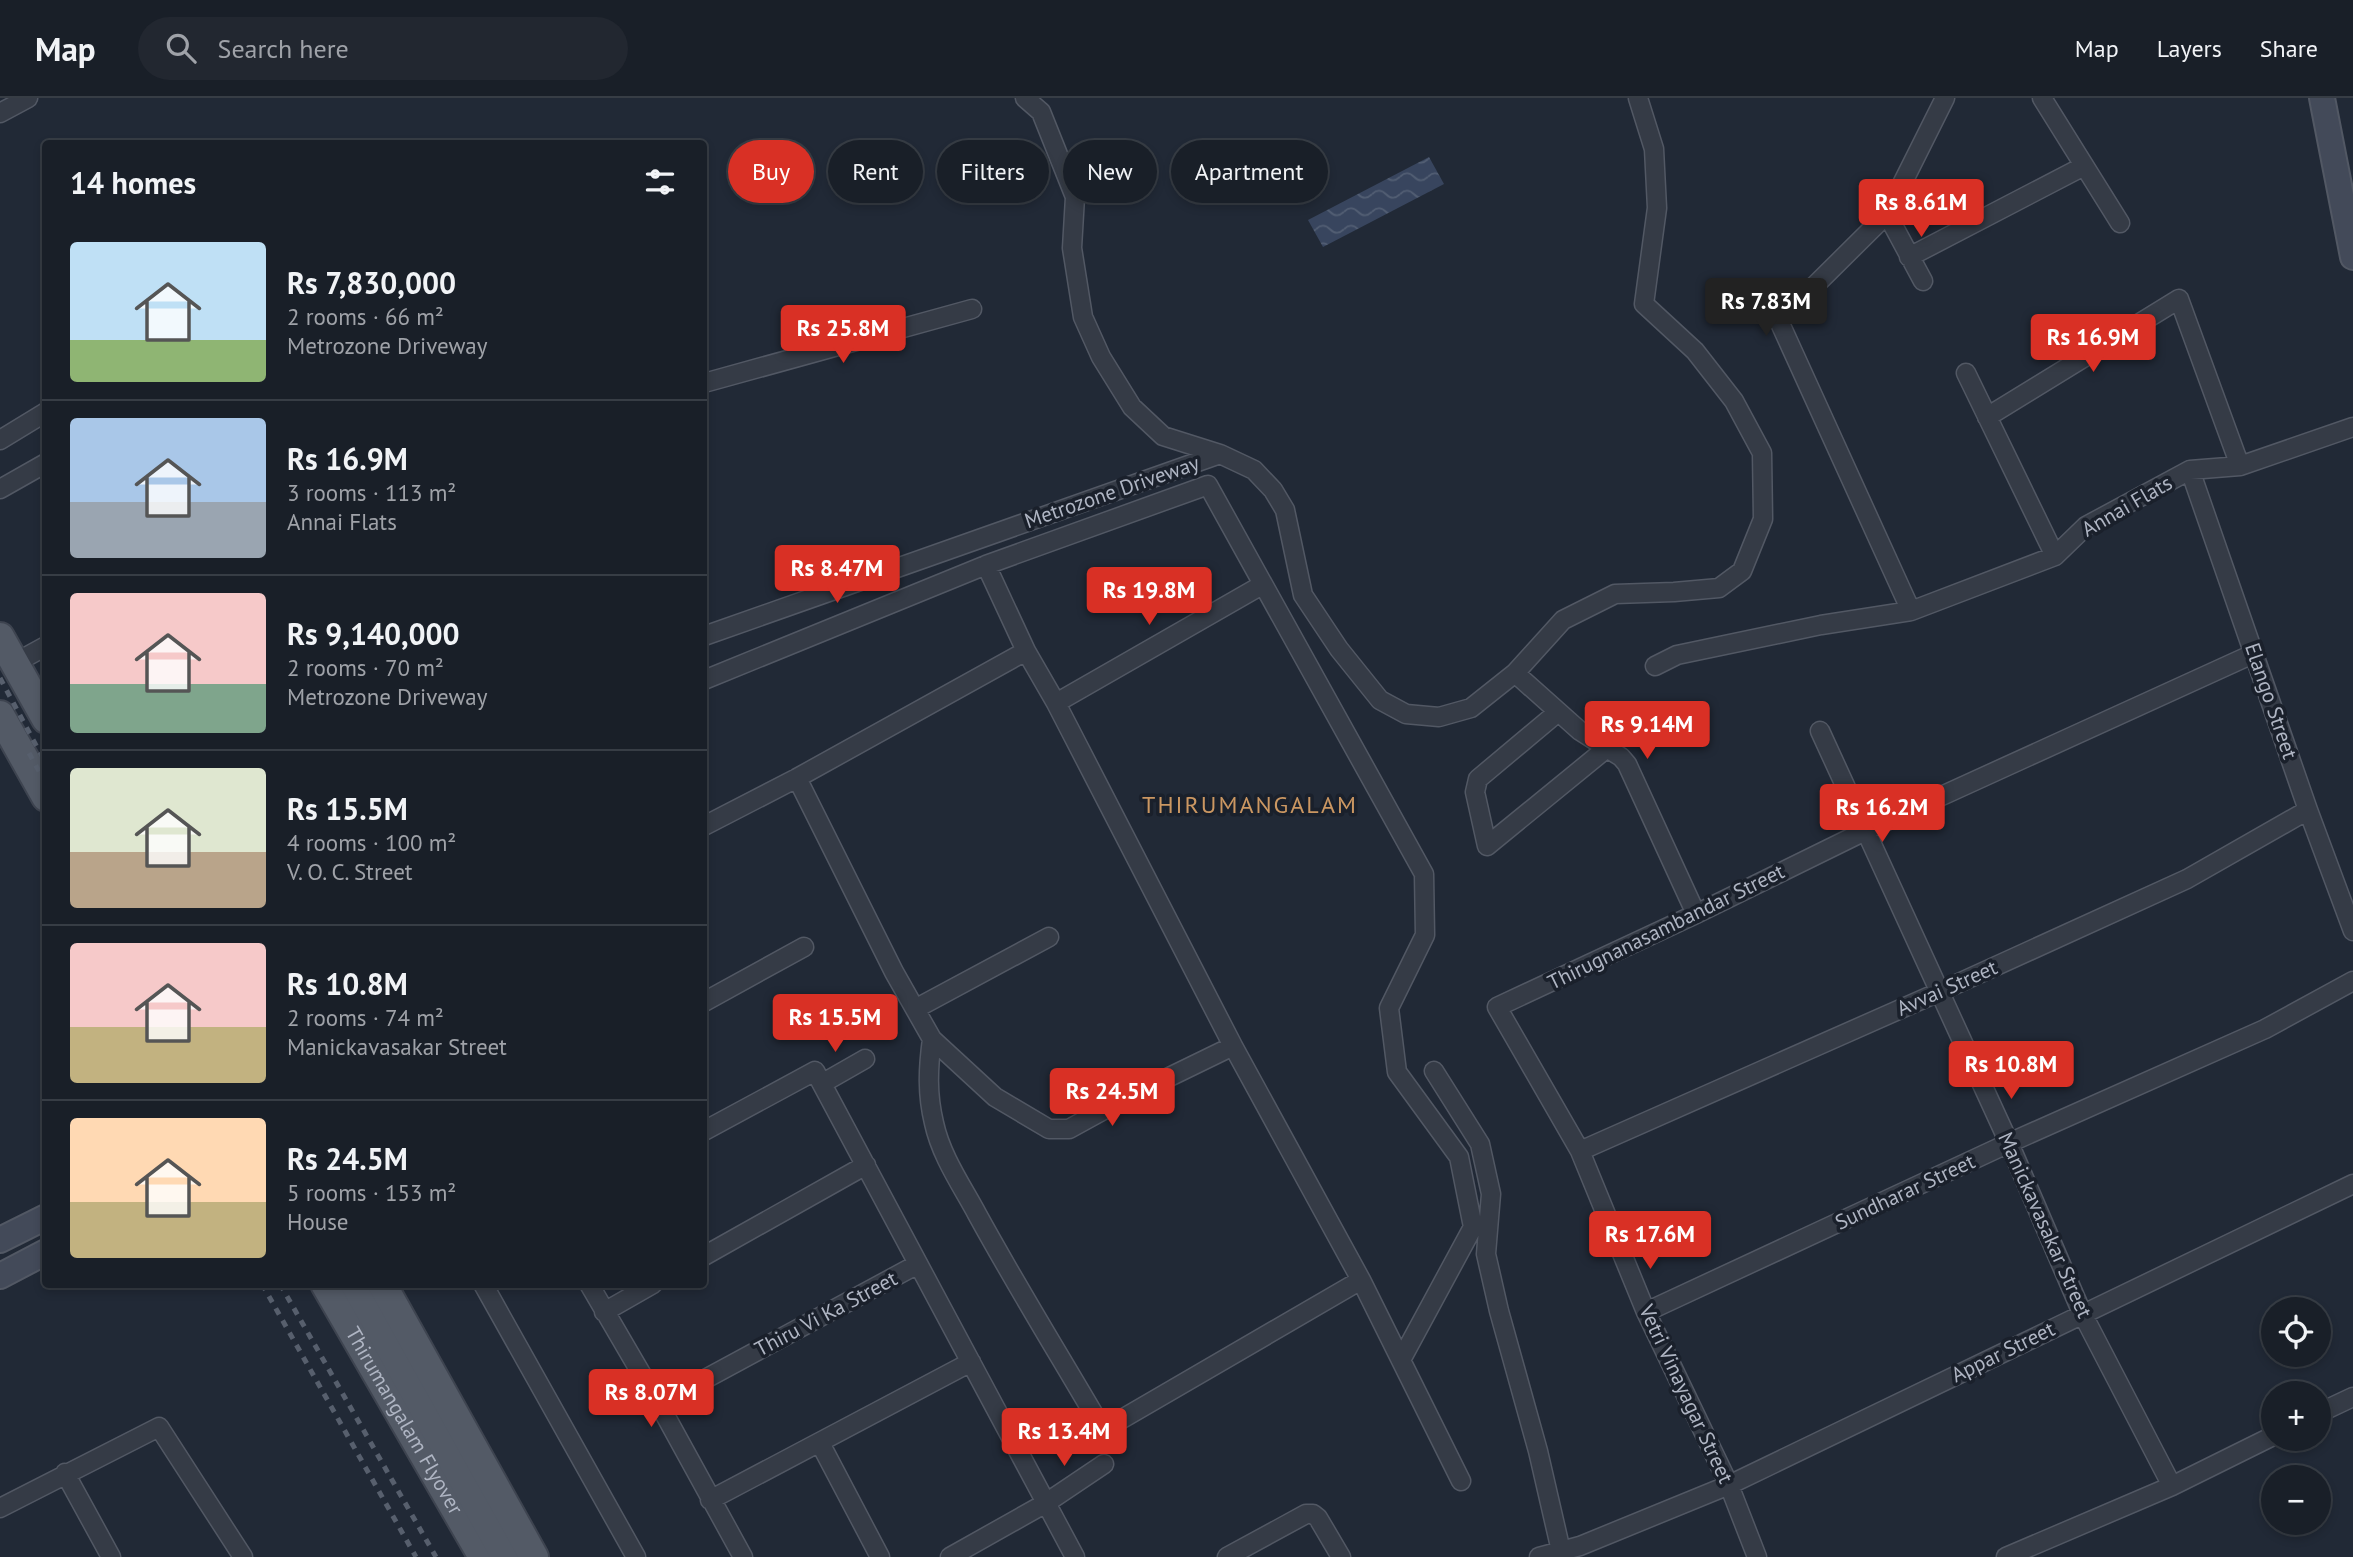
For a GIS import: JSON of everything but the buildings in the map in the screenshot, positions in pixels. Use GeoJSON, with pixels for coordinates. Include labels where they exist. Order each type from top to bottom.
{"type":"FeatureCollection","features":[{"type":"Feature","properties":{"kind":"main road"},"geometry":{"type":"LineString","coordinates":[[0,637],[42,712]]}},
{"type":"Feature","properties":{"kind":"main road"},"geometry":{"type":"LineString","coordinates":[[0,715],[42,790]]}},
{"type":"Feature","properties":{"kind":"main road","name":"Thirumangalam Flyover"},"geometry":{"type":"LineString","coordinates":[[327,1288],[483,1557]]}},
{"type":"Feature","properties":{"kind":"main road","name":"Thirumangalam Flyover"},"geometry":{"type":"LineString","coordinates":[[357,1288],[506,1557]]}},
{"type":"Feature","properties":{"kind":"main road"},"geometry":{"type":"LineString","coordinates":[[384,1288],[534,1557]]}},
{"type":"Feature","properties":{"kind":"street"},"geometry":{"type":"LineString","coordinates":[[0,113],[28,98]]}},
{"type":"Feature","properties":{"kind":"street"},"geometry":{"type":"LineString","coordinates":[[1025,98],[1041,112],[1075,197],[1072,248],[1083,317],[1101,357],[1132,407],[1163,436],[1220,454]]}},
{"type":"Feature","properties":{"kind":"street","name":"Metrozone Driveway"},"geometry":{"type":"LineString","coordinates":[[707,635],[1220,454],[1254,470],[1273,489],[1285,510],[1303,595],[1339,649],[1380,699],[1406,714],[1439,717],[1471,708],[1515,673],[1563,620],[1615,594],[1719,588],[1742,571],[1763,519],[1762,453],[1734,401],[1695,351],[1644,304],[1657,208],[1654,149],[1638,98]]}},
{"type":"Feature","properties":{"kind":"street"},"geometry":{"type":"LineString","coordinates":[[1911,611],[1779,321],[1887,214],[1945,98]]}},
{"type":"Feature","properties":{"kind":"street"},"geometry":{"type":"LineString","coordinates":[[2042,98],[2120,223]]}},
{"type":"Feature","properties":{"kind":"street"},"geometry":{"type":"LineString","coordinates":[[2322,98],[2353,257]]}},
{"type":"Feature","properties":{"kind":"street"},"geometry":{"type":"LineString","coordinates":[[1909,257],[2084,166]]}},
{"type":"Feature","properties":{"kind":"street"},"geometry":{"type":"LineString","coordinates":[[1887,214],[1923,281]]}},
{"type":"Feature","properties":{"kind":"street"},"geometry":{"type":"LineString","coordinates":[[1987,417],[2179,299],[2240,466]]}},
{"type":"Feature","properties":{"kind":"street"},"geometry":{"type":"LineString","coordinates":[[707,382],[972,309]]}},
{"type":"Feature","properties":{"kind":"street"},"geometry":{"type":"LineString","coordinates":[[1966,373],[2054,556]]}},
{"type":"Feature","properties":{"kind":"street"},"geometry":{"type":"LineString","coordinates":[[0,440],[42,414]]}},
{"type":"Feature","properties":{"kind":"street","name":"Annai Flats"},"geometry":{"type":"LineString","coordinates":[[1655,666],[1677,655],[1821,625],[1911,611],[2054,556],[2086,526],[2190,470],[2240,466],[2353,427]]}},
{"type":"Feature","properties":{"kind":"street"},"geometry":{"type":"LineString","coordinates":[[0,489],[42,465]]}},
{"type":"Feature","properties":{"kind":"street","name":"Elango Street"},"geometry":{"type":"LineString","coordinates":[[2190,470],[2353,931]]}},
{"type":"Feature","properties":{"kind":"street"},"geometry":{"type":"LineString","coordinates":[[707,679],[986,565],[1208,485],[1424,874],[1425,935],[1389,1008],[1397,1072],[1459,1157],[1473,1227],[1401,1360]]}},
{"type":"Feature","properties":{"kind":"street"},"geometry":{"type":"LineString","coordinates":[[986,565],[1026,651],[1056,703],[1233,1046],[1361,1280],[1461,1481]]}},
{"type":"Feature","properties":{"kind":"street"},"geometry":{"type":"LineString","coordinates":[[1056,703],[1262,585]]}},
{"type":"Feature","properties":{"kind":"street"},"geometry":{"type":"LineString","coordinates":[[15,663],[42,648]]}},
{"type":"Feature","properties":{"kind":"street"},"geometry":{"type":"LineString","coordinates":[[707,824],[797,778],[1026,651]]}},
{"type":"Feature","properties":{"kind":"street","name":"Thirugnanasambandar Street"},"geometry":{"type":"LineString","coordinates":[[1497,1007],[1867,830],[2255,653]]}},
{"type":"Feature","properties":{"kind":"street"},"geometry":{"type":"LineString","coordinates":[[1515,673],[1580,732],[1621,757],[1627,764],[1696,914]]}},
{"type":"Feature","properties":{"kind":"street"},"geometry":{"type":"LineString","coordinates":[[1558,712],[1478,779],[1475,792],[1487,846],[1607,748]]}},
{"type":"Feature","properties":{"kind":"street","name":"Manickavasakar Street"},"geometry":{"type":"LineString","coordinates":[[1820,731],[2009,1143],[2082,1313],[2172,1486]]}},
{"type":"Feature","properties":{"kind":"street"},"geometry":{"type":"LineString","coordinates":[[797,778],[846,880],[932,1039],[996,1097],[1049,1129],[1069,1129],[1119,1101],[1233,1046]]}},
{"type":"Feature","properties":{"kind":"street","name":"Avvai Street"},"geometry":{"type":"LineString","coordinates":[[1580,1151],[2187,879],[2308,810]]}},
{"type":"Feature","properties":{"kind":"street"},"geometry":{"type":"LineString","coordinates":[[915,1009],[1049,937]]}},
{"type":"Feature","properties":{"kind":"street"},"geometry":{"type":"LineString","coordinates":[[707,1000],[804,947]]}},
{"type":"Feature","properties":{"kind":"street","name":"Sundharar Street"},"geometry":{"type":"LineString","coordinates":[[1646,1312],[2009,1143],[2265,1029],[2353,981]]}},
{"type":"Feature","properties":{"kind":"street","name":"Vetri Vinayagar Street"},"geometry":{"type":"LineString","coordinates":[[1497,1007],[1580,1151],[1646,1312],[1729,1485],[1758,1557]]}},
{"type":"Feature","properties":{"kind":"street"},"geometry":{"type":"LineString","coordinates":[[932,1039],[927,1077],[929,1098],[934,1126],[947,1159],[1103,1430],[1361,1280]]}},
{"type":"Feature","properties":{"kind":"street"},"geometry":{"type":"LineString","coordinates":[[707,1131],[819,1077],[865,1059]]}},
{"type":"Feature","properties":{"kind":"street"},"geometry":{"type":"LineString","coordinates":[[1434,1071],[1480,1144],[1491,1194],[1486,1254],[1562,1551]]}},
{"type":"Feature","properties":{"kind":"street"},"geometry":{"type":"LineString","coordinates":[[819,1077],[1075,1557]]}},
{"type":"Feature","properties":{"kind":"street"},"geometry":{"type":"LineString","coordinates":[[707,1254],[866,1165]]}},
{"type":"Feature","properties":{"kind":"street","name":"Appar Street"},"geometry":{"type":"LineString","coordinates":[[1539,1557],[1580,1546],[1729,1485],[2353,1184]]}},
{"type":"Feature","properties":{"kind":"street"},"geometry":{"type":"LineString","coordinates":[[0,1240],[42,1219]]}},
{"type":"Feature","properties":{"kind":"street"},"geometry":{"type":"LineString","coordinates":[[0,1276],[42,1254]]}},
{"type":"Feature","properties":{"kind":"street","name":"Thiru Vi Ka Street"},"geometry":{"type":"LineString","coordinates":[[659,1404],[918,1264]]}},
{"type":"Feature","properties":{"kind":"street"},"geometry":{"type":"LineString","coordinates":[[485,1288],[636,1557]]}},
{"type":"Feature","properties":{"kind":"street"},"geometry":{"type":"LineString","coordinates":[[591,1288],[743,1557]]}},
{"type":"Feature","properties":{"kind":"street"},"geometry":{"type":"LineString","coordinates":[[604,1312],[646,1288]]}},
{"type":"Feature","properties":{"kind":"street"},"geometry":{"type":"LineString","coordinates":[[710,1500],[971,1362]]}},
{"type":"Feature","properties":{"kind":"street"},"geometry":{"type":"LineString","coordinates":[[2331,1407],[2353,1396]]}},
{"type":"Feature","properties":{"kind":"street"},"geometry":{"type":"LineString","coordinates":[[0,1508],[159,1427],[243,1557]]}},
{"type":"Feature","properties":{"kind":"street"},"geometry":{"type":"LineString","coordinates":[[2006,1557],[2172,1486],[2261,1442]]}},
{"type":"Feature","properties":{"kind":"street"},"geometry":{"type":"LineString","coordinates":[[820,1443],[880,1557]]}},
{"type":"Feature","properties":{"kind":"street"},"geometry":{"type":"LineString","coordinates":[[950,1557],[1046,1503],[1104,1464]]}},
{"type":"Feature","properties":{"kind":"street"},"geometry":{"type":"LineString","coordinates":[[65,1474],[111,1557]]}},
{"type":"Feature","properties":{"kind":"street"},"geometry":{"type":"LineString","coordinates":[[1227,1557],[1306,1514],[1313,1514],[1318,1518],[1341,1557]]}},
{"type":"Feature","properties":{"kind":"water"},"geometry":{"type":"Polygon","coordinates":[[[1429,157],[1444,184],[1323,247],[1308,220],[1429,157]]]}},
{"type":"Feature","properties":{"kind":"railway"},"geometry":{"type":"LineString","coordinates":[[0,678],[42,757]]}},
{"type":"Feature","properties":{"kind":"railway"},"geometry":{"type":"LineString","coordinates":[[29,753],[42,777]]}},
{"type":"Feature","properties":{"kind":"railway"},"geometry":{"type":"LineString","coordinates":[[264,1288],[416,1557]]}},
{"type":"Feature","properties":{"kind":"railway"},"geometry":{"type":"LineString","coordinates":[[282,1288],[436,1557]]}},
{"type":"Feature","properties":{"kind":"district","name":"THIRUMANGALAM"},"geometry":{"type":"Point","coordinates":[1250,805]}}]}
